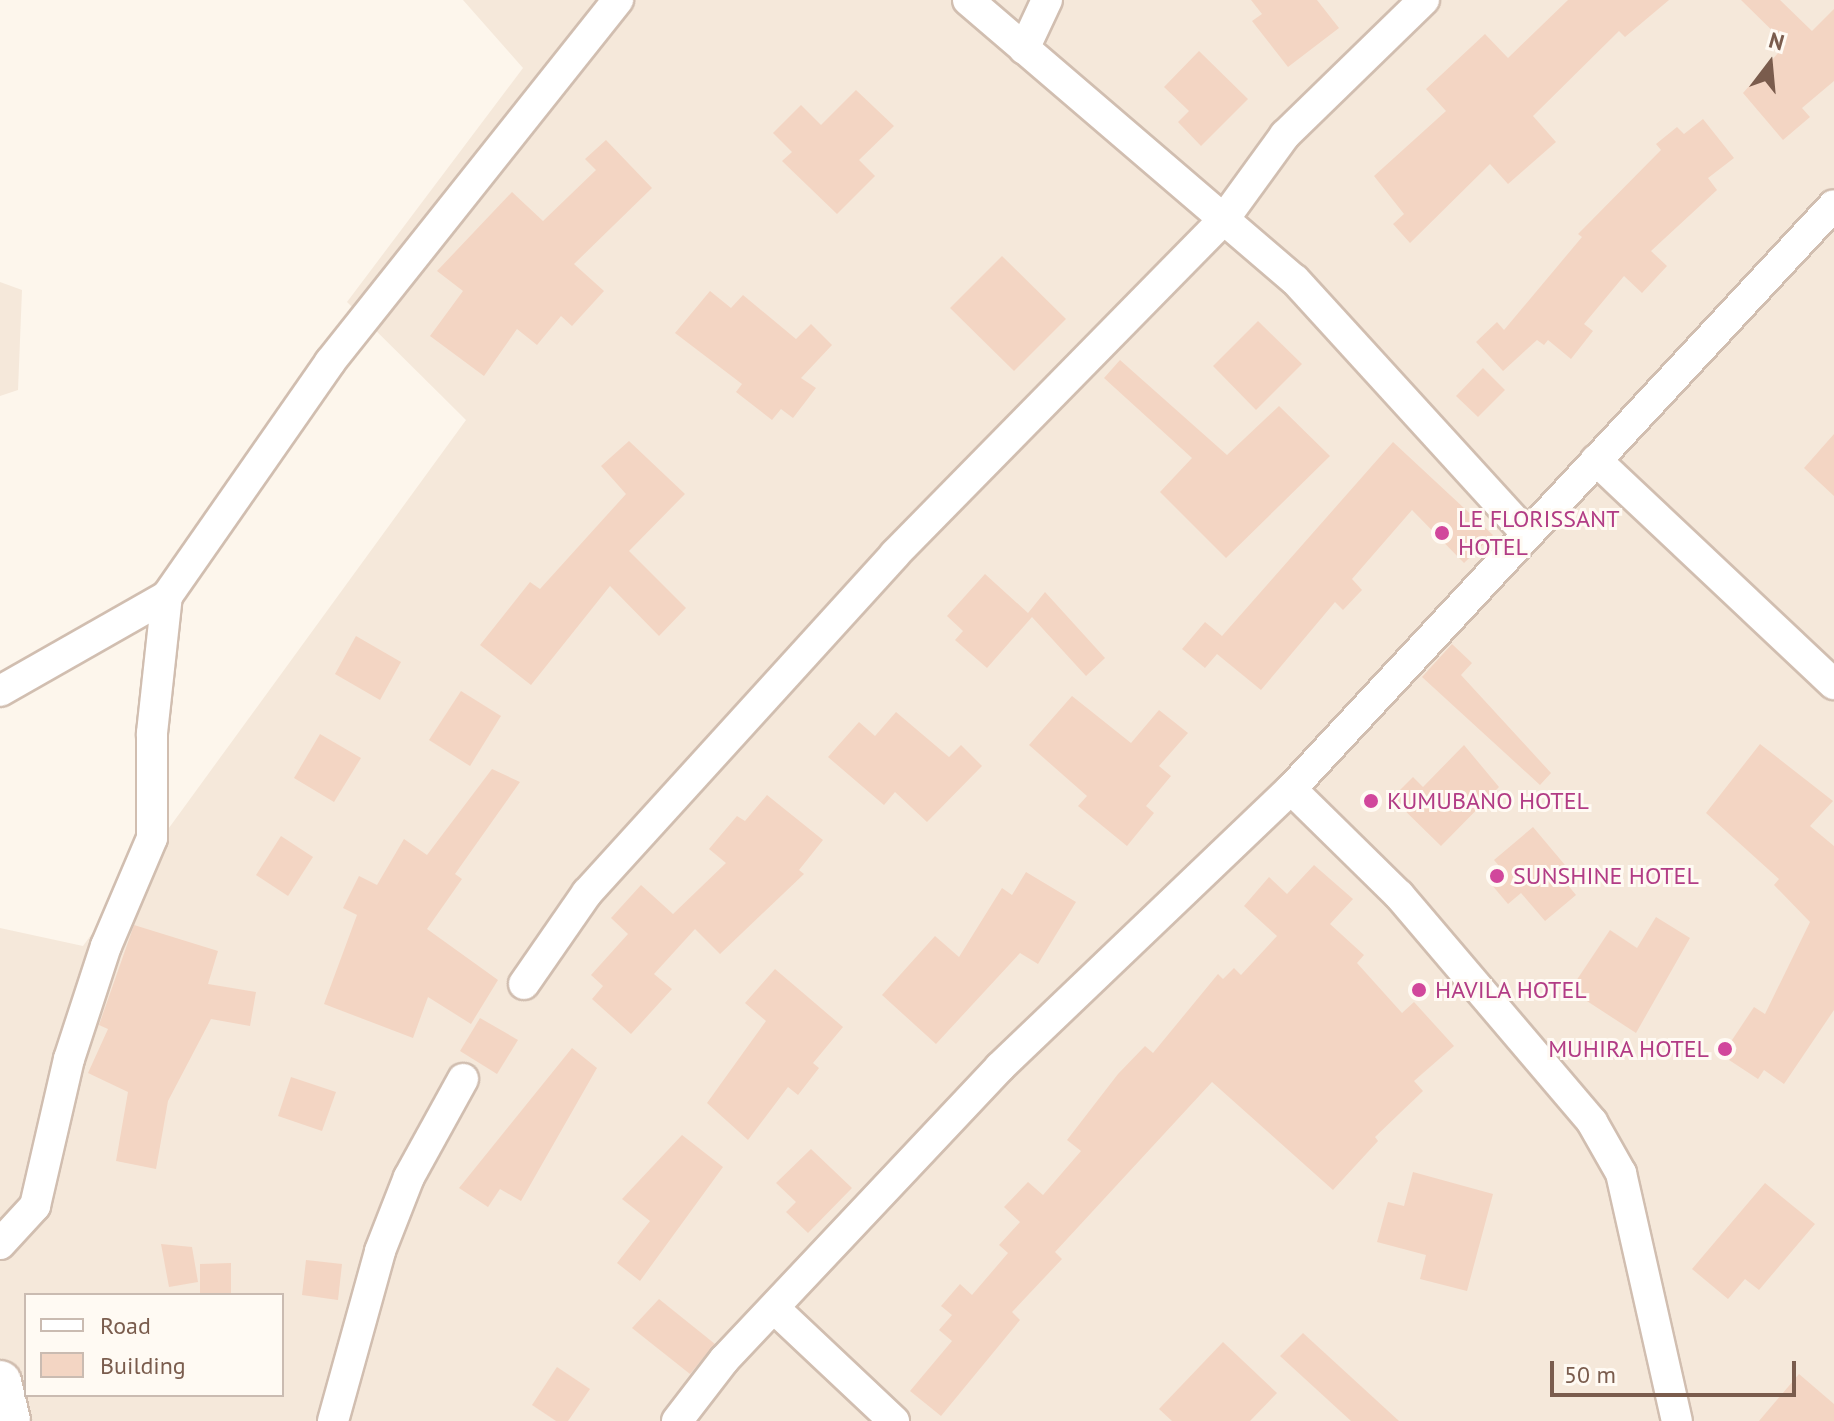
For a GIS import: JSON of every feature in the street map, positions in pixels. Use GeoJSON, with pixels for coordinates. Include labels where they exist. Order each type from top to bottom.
{"type":"FeatureCollection","features":[{"type":"Feature","properties":{"kind":"main road"},"geometry":{"type":"LineString","coordinates":[[0,1382],[9,1421]]}},
{"type":"Feature","properties":{"kind":"street"},"geometry":{"type":"LineString","coordinates":[[0,691],[76,642],[167,596],[330,362],[618,0]]}},
{"type":"Feature","properties":{"kind":"street"},"geometry":{"type":"LineString","coordinates":[[968,0],[1295,280],[1525,532]]}},
{"type":"Feature","properties":{"kind":"street"},"geometry":{"type":"LineString","coordinates":[[1024,49],[1047,0]]}},
{"type":"Feature","properties":{"kind":"street"},"geometry":{"type":"LineString","coordinates":[[524,984],[587,893],[895,554],[1224,219],[1285,135],[1424,0]]}},
{"type":"Feature","properties":{"kind":"street"},"geometry":{"type":"LineString","coordinates":[[677,1421],[774,1308],[1000,1067],[1291,789],[1525,532],[1834,205]]}},
{"type":"Feature","properties":{"kind":"street"},"geometry":{"type":"LineString","coordinates":[[1596,460],[1834,684]]}},
{"type":"Feature","properties":{"kind":"street"},"geometry":{"type":"LineString","coordinates":[[0,1244],[35,1206],[69,1059],[106,946],[152,838],[152,733],[167,596]]}},
{"type":"Feature","properties":{"kind":"street"},"geometry":{"type":"LineString","coordinates":[[1291,789],[1399,895],[1592,1122],[1621,1173],[1677,1421]]}},
{"type":"Feature","properties":{"kind":"street"},"geometry":{"type":"LineString","coordinates":[[333,1421],[380,1251],[409,1177],[463,1079]]}},
{"type":"Feature","properties":{"kind":"street"},"geometry":{"type":"LineString","coordinates":[[774,1308],[894,1421]]}},
{"type":"Feature","properties":{"kind":"shaded area"},"geometry":{"type":"Polygon","coordinates":[[[463,0],[1834,0],[1834,1421],[0,1421],[0,928],[83,946],[466,420],[347,302],[523,68],[463,0]]]}},
{"type":"Feature","properties":{"kind":"shaded area"},"geometry":{"type":"Polygon","coordinates":[[[0,282],[22,290],[18,390],[0,396],[0,282]]]}},
{"type":"Feature","properties":{"kind":"building"},"geometry":{"type":"Polygon","coordinates":[[[1251,0],[1317,0],[1339,28],[1288,67],[1252,21],[1262,14],[1251,0]]]}},
{"type":"Feature","properties":{"kind":"building"},"geometry":{"type":"Polygon","coordinates":[[[1568,0],[1669,0],[1625,37],[1619,31],[1533,116],[1556,142],[1508,184],[1490,164],[1410,243],[1393,224],[1404,214],[1374,176],[1446,111],[1426,89],[1485,34],[1508,58],[1568,0]]]}},
{"type":"Feature","properties":{"kind":"building"},"geometry":{"type":"Polygon","coordinates":[[[1741,0],[1780,0],[1812,31],[1834,9],[1834,81],[1802,108],[1810,117],[1783,140],[1743,93],[1786,44],[1741,0]]]}},
{"type":"Feature","properties":{"kind":"building"},"geometry":{"type":"Polygon","coordinates":[[[1199,51],[1248,99],[1201,146],[1178,122],[1189,111],[1164,87],[1199,51]]]}},
{"type":"Feature","properties":{"kind":"building"},"geometry":{"type":"Polygon","coordinates":[[[856,90],[894,126],[859,160],[875,176],[837,214],[782,161],[792,152],[773,133],[801,105],[821,125],[856,90]]]}},
{"type":"Feature","properties":{"kind":"building"},"geometry":{"type":"Polygon","coordinates":[[[1703,119],[1734,158],[1708,178],[1717,190],[1651,251],[1667,266],[1642,293],[1624,276],[1584,324],[1593,331],[1571,359],[1548,340],[1544,345],[1537,340],[1503,371],[1476,342],[1497,322],[1504,330],[1582,237],[1578,234],[1661,150],[1656,144],[1677,127],[1684,134],[1703,119]]]}},
{"type":"Feature","properties":{"kind":"building"},"geometry":{"type":"Polygon","coordinates":[[[606,140],[652,188],[574,264],[604,291],[572,326],[561,316],[537,345],[517,329],[484,376],[430,336],[463,291],[437,271],[512,192],[543,221],[596,170],[585,159],[606,140]]]}},
{"type":"Feature","properties":{"kind":"building"},"geometry":{"type":"Polygon","coordinates":[[[1002,256],[1066,319],[1014,371],[950,308],[1002,256]]]}},
{"type":"Feature","properties":{"kind":"building"},"geometry":{"type":"Polygon","coordinates":[[[710,291],[731,308],[743,295],[796,339],[811,324],[832,345],[801,378],[816,388],[793,418],[781,409],[772,420],[736,392],[742,384],[675,333],[710,291]]]}},
{"type":"Feature","properties":{"kind":"building"},"geometry":{"type":"Polygon","coordinates":[[[1258,321],[1302,364],[1256,410],[1213,366],[1258,321]]]}},
{"type":"Feature","properties":{"kind":"building"},"geometry":{"type":"Polygon","coordinates":[[[1120,360],[1227,455],[1279,406],[1330,456],[1226,558],[1160,492],[1192,458],[1104,378],[1120,360]]]}},
{"type":"Feature","properties":{"kind":"building"},"geometry":{"type":"Polygon","coordinates":[[[1483,368],[1505,390],[1478,417],[1456,396],[1483,368]]]}},
{"type":"Feature","properties":{"kind":"building"},"geometry":{"type":"Polygon","coordinates":[[[1834,434],[1834,496],[1804,468],[1834,434]]]}},
{"type":"Feature","properties":{"kind":"building"},"geometry":{"type":"Polygon","coordinates":[[[629,441],[685,494],[629,551],[686,608],[659,636],[610,586],[531,685],[480,645],[530,582],[540,589],[626,494],[601,466],[629,441]]]}},
{"type":"Feature","properties":{"kind":"building"},"geometry":{"type":"Polygon","coordinates":[[[1393,442],[1493,535],[1464,563],[1412,510],[1352,579],[1362,590],[1343,610],[1335,602],[1261,690],[1217,654],[1205,668],[1182,649],[1205,622],[1222,636],[1393,442]]]}},
{"type":"Feature","properties":{"kind":"building"},"geometry":{"type":"Polygon","coordinates":[[[985,574],[1028,613],[1045,592],[1105,658],[1086,676],[1032,617],[987,668],[955,640],[963,631],[947,616],[985,574]]]}},
{"type":"Feature","properties":{"kind":"building"},"geometry":{"type":"Polygon","coordinates":[[[356,636],[401,662],[380,700],[335,674],[356,636]]]}},
{"type":"Feature","properties":{"kind":"building"},"geometry":{"type":"Polygon","coordinates":[[[1452,644],[1472,663],[1461,675],[1551,773],[1540,785],[1422,677],[1452,644]]]}},
{"type":"Feature","properties":{"kind":"building"},"geometry":{"type":"Polygon","coordinates":[[[461,691],[501,716],[470,766],[429,740],[461,691]]]}},
{"type":"Feature","properties":{"kind":"building"},"geometry":{"type":"Polygon","coordinates":[[[1072,696],[1131,743],[1159,710],[1188,733],[1159,766],[1171,776],[1146,806],[1154,813],[1127,846],[1078,806],[1087,796],[1029,745],[1072,696]]]}},
{"type":"Feature","properties":{"kind":"building"},"geometry":{"type":"Polygon","coordinates":[[[896,712],[949,757],[961,745],[982,766],[927,822],[895,792],[884,805],[828,757],[859,722],[875,736],[896,712]]]}},
{"type":"Feature","properties":{"kind":"building"},"geometry":{"type":"Polygon","coordinates":[[[320,734],[361,758],[334,802],[294,778],[320,734]]]}},
{"type":"Feature","properties":{"kind":"building"},"geometry":{"type":"Polygon","coordinates":[[[1760,744],[1833,801],[1810,826],[1834,846],[1834,1010],[1784,1084],[1764,1070],[1758,1079],[1729,1060],[1737,1048],[1730,1043],[1754,1007],[1765,1014],[1810,922],[1774,885],[1779,879],[1706,813],[1760,744]]]}},
{"type":"Feature","properties":{"kind":"building"},"geometry":{"type":"Polygon","coordinates":[[[1464,745],[1499,787],[1441,846],[1392,798],[1413,777],[1423,787],[1464,745]]]}},
{"type":"Feature","properties":{"kind":"building"},"geometry":{"type":"Polygon","coordinates":[[[492,769],[520,782],[455,874],[462,879],[427,929],[498,980],[471,1024],[428,997],[413,1038],[324,1004],[357,915],[343,908],[359,876],[377,885],[404,839],[427,855],[492,769]]]}},
{"type":"Feature","properties":{"kind":"building"},"geometry":{"type":"Polygon","coordinates":[[[767,795],[823,840],[799,870],[804,874],[720,954],[695,929],[654,974],[672,989],[631,1034],[592,999],[603,986],[591,975],[628,934],[611,918],[641,885],[673,914],[726,863],[709,849],[737,816],[745,821],[767,795]]]}},
{"type":"Feature","properties":{"kind":"building"},"geometry":{"type":"Polygon","coordinates":[[[1533,827],[1570,871],[1562,878],[1576,895],[1545,921],[1521,893],[1508,904],[1491,884],[1505,873],[1494,860],[1533,827]]]}},
{"type":"Feature","properties":{"kind":"building"},"geometry":{"type":"Polygon","coordinates":[[[281,836],[313,857],[288,896],[256,875],[281,836]]]}},
{"type":"Feature","properties":{"kind":"building"},"geometry":{"type":"Polygon","coordinates":[[[1314,865],[1353,899],[1330,924],[1364,955],[1357,963],[1402,1013],[1414,1002],[1454,1046],[1414,1081],[1423,1091],[1375,1137],[1378,1141],[1333,1190],[1212,1082],[1055,1252],[1062,1259],[1012,1312],[1020,1320],[941,1416],[910,1391],[952,1341],[939,1330],[952,1315],[941,1306],[960,1284],[972,1295],[1008,1253],[999,1245],[1020,1222],[1004,1207],[1028,1182],[1043,1195],[1081,1151],[1067,1140],[1118,1074],[1145,1046],[1153,1053],[1218,974],[1223,979],[1234,968],[1241,975],[1277,936],[1244,906],[1269,877],[1287,894],[1314,865]]]}},
{"type":"Feature","properties":{"kind":"building"},"geometry":{"type":"Polygon","coordinates":[[[1026,872],[1076,902],[1038,964],[1020,953],[936,1044],[882,995],[935,936],[959,957],[1002,888],[1012,895],[1026,872]]]}},
{"type":"Feature","properties":{"kind":"building"},"geometry":{"type":"Polygon","coordinates":[[[1656,917],[1690,938],[1636,1033],[1570,990],[1610,930],[1637,948],[1656,917]]]}},
{"type":"Feature","properties":{"kind":"building"},"geometry":{"type":"Polygon","coordinates":[[[134,925],[218,951],[208,984],[256,992],[250,1026],[211,1019],[168,1101],[156,1169],[116,1161],[128,1092],[88,1073],[108,1029],[99,1025],[134,925]]]}},
{"type":"Feature","properties":{"kind":"building"},"geometry":{"type":"Polygon","coordinates":[[[775,969],[843,1027],[813,1063],[819,1068],[798,1095],[788,1087],[748,1140],[707,1103],[766,1021],[745,1003],[775,969]]]}},
{"type":"Feature","properties":{"kind":"building"},"geometry":{"type":"Polygon","coordinates":[[[480,1018],[518,1040],[497,1074],[460,1051],[480,1018]]]}},
{"type":"Feature","properties":{"kind":"building"},"geometry":{"type":"Polygon","coordinates":[[[572,1048],[597,1068],[521,1201],[500,1189],[488,1207],[459,1188],[572,1048]]]}},
{"type":"Feature","properties":{"kind":"building"},"geometry":{"type":"Polygon","coordinates":[[[291,1077],[336,1092],[322,1131],[278,1116],[291,1077]]]}},
{"type":"Feature","properties":{"kind":"building"},"geometry":{"type":"Polygon","coordinates":[[[682,1135],[723,1167],[640,1281],[617,1263],[650,1221],[622,1199],[682,1135]]]}},
{"type":"Feature","properties":{"kind":"building"},"geometry":{"type":"Polygon","coordinates":[[[811,1149],[852,1188],[808,1233],[786,1212],[796,1202],[776,1183],[811,1149]]]}},
{"type":"Feature","properties":{"kind":"building"},"geometry":{"type":"Polygon","coordinates":[[[1413,1172],[1493,1194],[1467,1291],[1420,1279],[1426,1255],[1377,1242],[1388,1202],[1404,1206],[1413,1172]]]}},
{"type":"Feature","properties":{"kind":"building"},"geometry":{"type":"Polygon","coordinates":[[[1765,1183],[1815,1224],[1759,1290],[1745,1279],[1728,1299],[1692,1269],[1765,1183]]]}},
{"type":"Feature","properties":{"kind":"building"},"geometry":{"type":"Polygon","coordinates":[[[161,1244],[192,1247],[198,1282],[169,1287],[161,1244]]]}},
{"type":"Feature","properties":{"kind":"building"},"geometry":{"type":"Polygon","coordinates":[[[306,1260],[342,1264],[338,1300],[302,1295],[306,1260]]]}},
{"type":"Feature","properties":{"kind":"building"},"geometry":{"type":"Polygon","coordinates":[[[231,1263],[231,1293],[200,1293],[200,1264],[231,1263]]]}},
{"type":"Feature","properties":{"kind":"building"},"geometry":{"type":"Polygon","coordinates":[[[659,1299],[715,1344],[690,1374],[632,1328],[659,1299]]]}},
{"type":"Feature","properties":{"kind":"building"},"geometry":{"type":"Polygon","coordinates":[[[1303,1333],[1399,1421],[1351,1421],[1280,1356],[1303,1333]]]}},
{"type":"Feature","properties":{"kind":"building"},"geometry":{"type":"Polygon","coordinates":[[[1223,1342],[1277,1393],[1250,1421],[1172,1421],[1159,1409],[1223,1342]]]}},
{"type":"Feature","properties":{"kind":"building"},"geometry":{"type":"Polygon","coordinates":[[[557,1367],[590,1389],[568,1421],[556,1421],[532,1405],[557,1367]]]}},
{"type":"Feature","properties":{"kind":"building"},"geometry":{"type":"Polygon","coordinates":[[[1799,1374],[1834,1404],[1834,1421],[1759,1421],[1799,1374]]]}},
{"type":"Feature","properties":{"kind":"place","name":"LE FLORISSANT HOTEL"},"geometry":{"type":"Point","coordinates":[1442,533]}},
{"type":"Feature","properties":{"kind":"place","name":"KUMUBANO HOTEL"},"geometry":{"type":"Point","coordinates":[1371,801]}},
{"type":"Feature","properties":{"kind":"place","name":"SUNSHINE HOTEL"},"geometry":{"type":"Point","coordinates":[1497,876]}},
{"type":"Feature","properties":{"kind":"place","name":"HAVILA HOTEL"},"geometry":{"type":"Point","coordinates":[1419,990]}},
{"type":"Feature","properties":{"kind":"place","name":"MUHIRA HOTEL"},"geometry":{"type":"Point","coordinates":[1725,1049]}}]}
